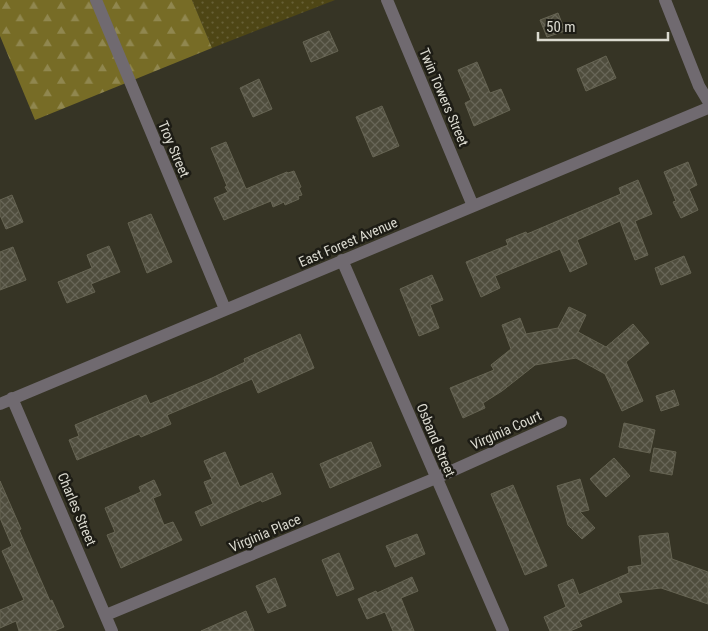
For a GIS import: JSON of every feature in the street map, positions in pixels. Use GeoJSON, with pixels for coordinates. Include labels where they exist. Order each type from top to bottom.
{"type":"FeatureCollection","features":[{"type":"Feature","properties":{"kind":"street","name":"Troy Street"},"geometry":{"type":"LineString","coordinates":[[96,0],[225,309]]}},
{"type":"Feature","properties":{"kind":"street","name":"Twin Towers Street"},"geometry":{"type":"LineString","coordinates":[[387,0],[473,206]]}},
{"type":"Feature","properties":{"kind":"street"},"geometry":{"type":"LineString","coordinates":[[665,0],[699,86],[708,101]]}},
{"type":"Feature","properties":{"kind":"street","name":"East Forest Avenue"},"geometry":{"type":"LineString","coordinates":[[0,404],[708,108]]}},
{"type":"Feature","properties":{"kind":"street","name":"Osband Street"},"geometry":{"type":"LineString","coordinates":[[342,260],[503,631]]}},
{"type":"Feature","properties":{"kind":"street","name":"Charles Street"},"geometry":{"type":"LineString","coordinates":[[12,398],[112,631]]}},
{"type":"Feature","properties":{"kind":"street","name":"Virginia Court"},"geometry":{"type":"LineString","coordinates":[[436,478],[561,422]]}},
{"type":"Feature","properties":{"kind":"street","name":"Virginia Place"},"geometry":{"type":"LineString","coordinates":[[106,615],[436,478]]}},
{"type":"Feature","properties":{"kind":"shaded area"},"geometry":{"type":"Polygon","coordinates":[[[192,0],[335,0],[212,48],[192,0]]]}},
{"type":"Feature","properties":{"kind":"green space"},"geometry":{"type":"Polygon","coordinates":[[[0,0],[192,0],[212,48],[35,120],[0,36],[0,0]]]}},
{"type":"Feature","properties":{"kind":"building"},"geometry":{"type":"Polygon","coordinates":[[[558,13],[565,31],[547,37],[540,20],[558,13]]]}},
{"type":"Feature","properties":{"kind":"building"},"geometry":{"type":"Polygon","coordinates":[[[329,31],[338,51],[311,62],[303,42],[329,31]]]}},
{"type":"Feature","properties":{"kind":"building"},"geometry":{"type":"Polygon","coordinates":[[[606,56],[616,78],[586,91],[577,69],[606,56]]]}},
{"type":"Feature","properties":{"kind":"building"},"geometry":{"type":"Polygon","coordinates":[[[477,62],[490,93],[501,89],[510,110],[474,126],[465,103],[471,100],[458,70],[477,62]]]}},
{"type":"Feature","properties":{"kind":"building"},"geometry":{"type":"Polygon","coordinates":[[[259,79],[272,109],[253,117],[240,88],[259,79]]]}},
{"type":"Feature","properties":{"kind":"building"},"geometry":{"type":"Polygon","coordinates":[[[382,106],[399,146],[373,157],[356,117],[382,106]]]}},
{"type":"Feature","properties":{"kind":"building"},"geometry":{"type":"Polygon","coordinates":[[[226,142],[246,189],[287,172],[294,171],[301,187],[299,188],[302,195],[298,196],[299,199],[285,205],[284,202],[273,207],[271,201],[224,220],[214,198],[228,192],[225,187],[227,186],[211,148],[226,142]]]}},
{"type":"Feature","properties":{"kind":"building"},"geometry":{"type":"Polygon","coordinates":[[[688,162],[697,185],[689,189],[698,210],[681,218],[673,202],[676,201],[664,172],[688,162]]]}},
{"type":"Feature","properties":{"kind":"building"},"geometry":{"type":"Polygon","coordinates":[[[638,180],[652,214],[635,221],[648,255],[635,260],[620,221],[577,240],[587,264],[570,272],[560,249],[495,276],[500,288],[481,297],[466,262],[508,245],[506,240],[526,232],[527,234],[621,194],[619,188],[638,180]]]}},
{"type":"Feature","properties":{"kind":"building"},"geometry":{"type":"Polygon","coordinates":[[[12,195],[23,222],[6,229],[0,215],[0,200],[12,195]]]}},
{"type":"Feature","properties":{"kind":"building"},"geometry":{"type":"Polygon","coordinates":[[[151,214],[172,262],[147,273],[128,223],[151,214]]]}},
{"type":"Feature","properties":{"kind":"building"},"geometry":{"type":"Polygon","coordinates":[[[109,246],[120,272],[91,284],[95,292],[67,303],[58,282],[92,268],[87,255],[109,246]]]}},
{"type":"Feature","properties":{"kind":"building"},"geometry":{"type":"Polygon","coordinates":[[[13,247],[26,280],[0,290],[0,252],[13,247]]]}},
{"type":"Feature","properties":{"kind":"building"},"geometry":{"type":"Polygon","coordinates":[[[684,256],[691,273],[661,285],[655,268],[684,256]]]}},
{"type":"Feature","properties":{"kind":"building"},"geometry":{"type":"Polygon","coordinates":[[[432,275],[443,300],[430,305],[439,328],[419,336],[400,289],[432,275]]]}},
{"type":"Feature","properties":{"kind":"building"},"geometry":{"type":"Polygon","coordinates":[[[569,307],[586,315],[578,332],[606,347],[633,324],[649,343],[626,362],[643,401],[622,411],[605,374],[576,358],[535,365],[502,391],[483,403],[485,408],[463,418],[450,388],[494,370],[491,365],[511,349],[502,325],[520,318],[526,334],[558,328],[569,307]]]}},
{"type":"Feature","properties":{"kind":"building"},"geometry":{"type":"Polygon","coordinates":[[[300,334],[314,368],[258,393],[252,379],[167,415],[171,424],[141,437],[139,434],[77,460],[69,440],[79,436],[75,425],[146,395],[150,404],[212,378],[245,362],[244,359],[300,334]]]}},
{"type":"Feature","properties":{"kind":"building"},"geometry":{"type":"Polygon","coordinates":[[[674,390],[679,405],[661,411],[656,396],[674,390]]]}},
{"type":"Feature","properties":{"kind":"building"},"geometry":{"type":"Polygon","coordinates":[[[624,423],[655,430],[650,453],[619,447],[624,423]]]}},
{"type":"Feature","properties":{"kind":"building"},"geometry":{"type":"Polygon","coordinates":[[[371,442],[381,466],[330,488],[320,464],[371,442]]]}},
{"type":"Feature","properties":{"kind":"building"},"geometry":{"type":"Polygon","coordinates":[[[654,448],[676,452],[672,475],[650,471],[654,448]]]}},
{"type":"Feature","properties":{"kind":"building"},"geometry":{"type":"Polygon","coordinates":[[[225,452],[240,487],[272,473],[281,494],[262,502],[261,500],[201,526],[195,512],[213,504],[204,482],[212,479],[204,461],[225,452]]]}},
{"type":"Feature","properties":{"kind":"building"},"geometry":{"type":"Polygon","coordinates":[[[614,458],[630,476],[606,497],[590,479],[614,458]]]}},
{"type":"Feature","properties":{"kind":"building"},"geometry":{"type":"Polygon","coordinates":[[[580,479],[589,510],[580,512],[595,528],[582,539],[568,525],[557,486],[580,479]]]}},
{"type":"Feature","properties":{"kind":"building"},"geometry":{"type":"Polygon","coordinates":[[[154,480],[161,495],[153,498],[164,525],[173,522],[182,540],[121,568],[107,535],[115,532],[105,508],[141,492],[139,487],[154,480]]]}},
{"type":"Feature","properties":{"kind":"building"},"geometry":{"type":"Polygon","coordinates":[[[0,481],[50,601],[52,600],[64,627],[54,631],[19,631],[16,621],[0,628],[0,610],[24,600],[2,551],[12,546],[0,518],[0,481]]]}},
{"type":"Feature","properties":{"kind":"building"},"geometry":{"type":"Polygon","coordinates":[[[513,485],[547,566],[525,575],[491,494],[513,485]]]}},
{"type":"Feature","properties":{"kind":"building"},"geometry":{"type":"Polygon","coordinates":[[[668,533],[672,559],[708,572],[708,604],[661,588],[618,593],[622,602],[579,621],[582,626],[570,631],[550,631],[544,617],[566,607],[558,585],[573,579],[579,595],[629,573],[628,567],[642,565],[639,536],[668,533]]]}},
{"type":"Feature","properties":{"kind":"building"},"geometry":{"type":"Polygon","coordinates":[[[417,534],[425,554],[395,567],[386,546],[417,534]]]}},
{"type":"Feature","properties":{"kind":"building"},"geometry":{"type":"Polygon","coordinates":[[[339,553],[354,589],[337,596],[322,560],[339,553]]]}},
{"type":"Feature","properties":{"kind":"building"},"geometry":{"type":"Polygon","coordinates":[[[412,577],[418,591],[401,598],[414,631],[393,631],[385,612],[367,619],[358,599],[376,591],[377,593],[412,577]]]}},
{"type":"Feature","properties":{"kind":"building"},"geometry":{"type":"Polygon","coordinates":[[[275,578],[286,606],[268,613],[256,586],[275,578]]]}},
{"type":"Feature","properties":{"kind":"building"},"geometry":{"type":"Polygon","coordinates":[[[246,611],[254,631],[201,631],[246,611]]]}}]}
